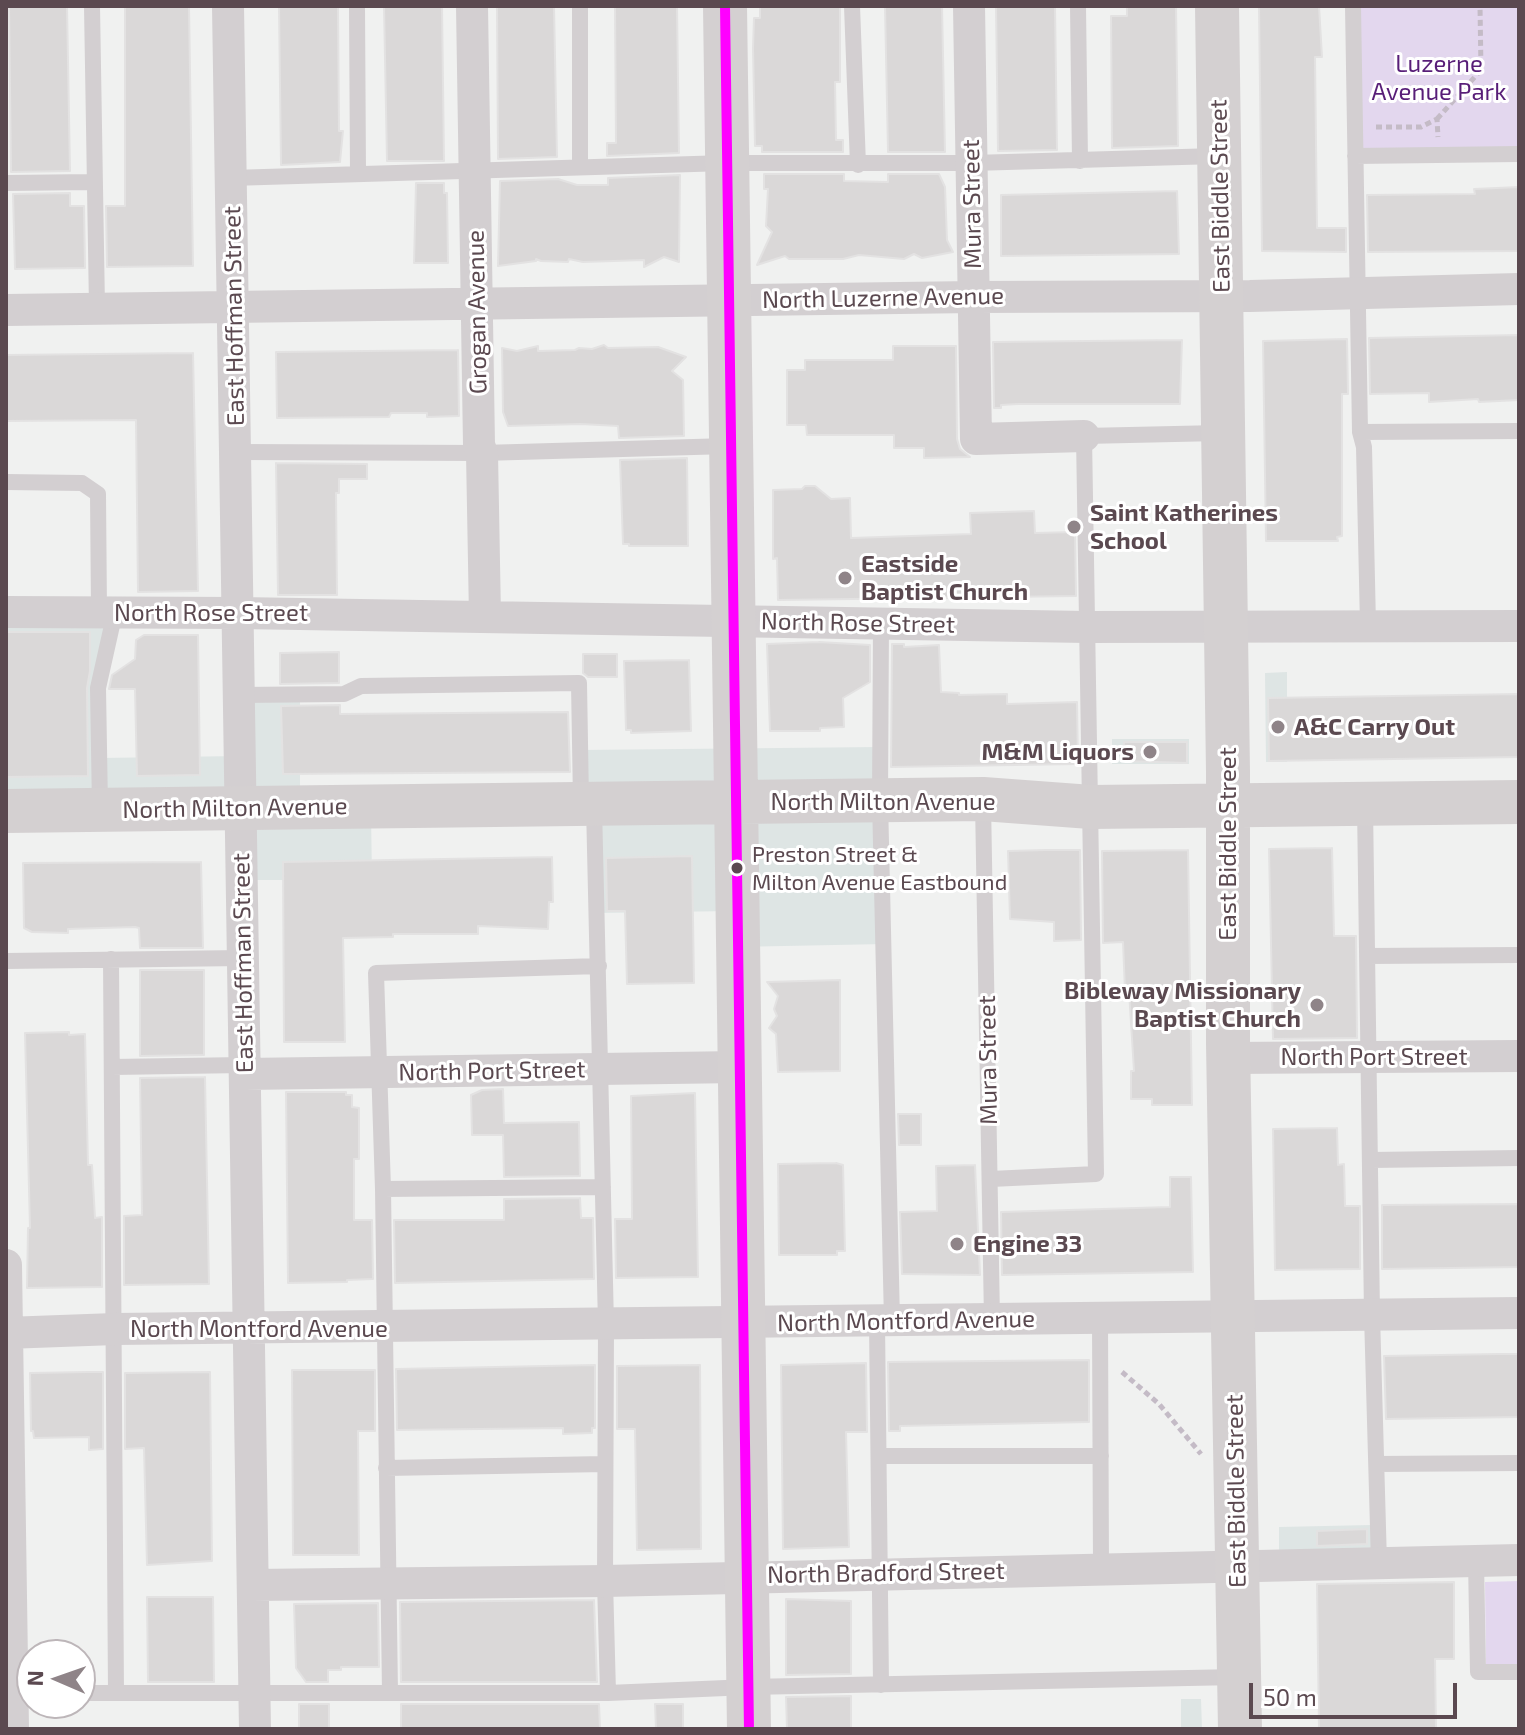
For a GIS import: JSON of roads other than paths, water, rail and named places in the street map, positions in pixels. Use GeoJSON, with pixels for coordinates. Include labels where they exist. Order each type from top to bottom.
{"type":"FeatureCollection","features":[{"type":"Feature","properties":{"kind":"street","name":"East Hoffman Street"},"geometry":{"type":"LineString","coordinates":[[228,6],[255,1729]]}},
{"type":"Feature","properties":{"kind":"street","name":"Grogan Avenue"},"geometry":{"type":"LineString","coordinates":[[472,6],[485,617]]}},
{"type":"Feature","properties":{"kind":"street"},"geometry":{"type":"LineString","coordinates":[[725,6],[749,1708]]}},
{"type":"Feature","properties":{"kind":"street","name":"Mura Street"},"geometry":{"type":"LineString","coordinates":[[969,6],[976,439],[1084,436]]}},
{"type":"Feature","properties":{"kind":"street","name":"East Biddle Street"},"geometry":{"type":"LineString","coordinates":[[1217,6],[1240,1729]]}},
{"type":"Feature","properties":{"kind":"street","name":"North Luzerne Avenue"},"geometry":{"type":"LineString","coordinates":[[6,310],[1221,296],[1519,289]]}},
{"type":"Feature","properties":{"kind":"street","name":"North Rose Street"},"geometry":{"type":"LineString","coordinates":[[6,612],[1087,627],[1519,626]]}},
{"type":"Feature","properties":{"kind":"street","name":"North Milton Avenue"},"geometry":{"type":"LineString","coordinates":[[6,811],[983,799],[1091,807],[1519,802]]}},
{"type":"Feature","properties":{"kind":"street","name":"North Port Street"},"geometry":{"type":"LineString","coordinates":[[1229,1058],[1519,1056]]}},
{"type":"Feature","properties":{"kind":"street","name":"North Port Street"},"geometry":{"type":"LineString","coordinates":[[245,1069],[379,1072],[740,1067]]}},
{"type":"Feature","properties":{"kind":"street"},"geometry":{"type":"LineString","coordinates":[[6,1265],[16,1656]]}},
{"type":"Feature","properties":{"kind":"street","name":"North Montford Avenue"},"geometry":{"type":"LineString","coordinates":[[7,1333],[115,1329],[249,1330],[1519,1313]]}},
{"type":"Feature","properties":{"kind":"street","name":"North Bradford Street"},"geometry":{"type":"LineString","coordinates":[[253,1585],[605,1581],[1519,1560]]}},
{"type":"Feature","properties":{"kind":"street"},"geometry":{"type":"LineString","coordinates":[[13,1729],[16,1701]]}},
{"type":"Feature","properties":{"kind":"lane"},"geometry":{"type":"LineString","coordinates":[[92,6],[97,308]]}},
{"type":"Feature","properties":{"kind":"lane"},"geometry":{"type":"LineString","coordinates":[[357,6],[358,174]]}},
{"type":"Feature","properties":{"kind":"lane"},"geometry":{"type":"LineString","coordinates":[[580,6],[580,167]]}},
{"type":"Feature","properties":{"kind":"lane"},"geometry":{"type":"LineString","coordinates":[[852,6],[858,165]]}},
{"type":"Feature","properties":{"kind":"lane"},"geometry":{"type":"LineString","coordinates":[[1078,6],[1080,161]]}},
{"type":"Feature","properties":{"kind":"lane"},"geometry":{"type":"LineString","coordinates":[[1353,6],[1360,432],[1364,447],[1368,625]]}},
{"type":"Feature","properties":{"kind":"lane"},"geometry":{"type":"LineString","coordinates":[[1355,156],[1519,154]]}},
{"type":"Feature","properties":{"kind":"lane"},"geometry":{"type":"LineString","coordinates":[[231,178],[727,163],[858,165],[1219,156]]}},
{"type":"Feature","properties":{"kind":"lane"},"geometry":{"type":"LineString","coordinates":[[6,183],[94,182]]}},
{"type":"Feature","properties":{"kind":"lane"},"geometry":{"type":"LineString","coordinates":[[1360,432],[1519,431]]}},
{"type":"Feature","properties":{"kind":"lane"},"geometry":{"type":"LineString","coordinates":[[991,1179],[1096,1174],[1084,436],[1224,433]]}},
{"type":"Feature","properties":{"kind":"lane"},"geometry":{"type":"LineString","coordinates":[[237,452],[482,453],[731,446]]}},
{"type":"Feature","properties":{"kind":"lane"},"geometry":{"type":"LineString","coordinates":[[6,482],[82,483],[98,494],[107,612],[98,688],[100,810]]}},
{"type":"Feature","properties":{"kind":"lane"},"geometry":{"type":"LineString","coordinates":[[881,622],[884,1322],[879,1456],[881,1685]]}},
{"type":"Feature","properties":{"kind":"lane"},"geometry":{"type":"LineString","coordinates":[[239,695],[344,694],[361,686],[579,683],[599,966],[606,1325],[608,1693]]}},
{"type":"Feature","properties":{"kind":"lane","name":"Mura Street"},"geometry":{"type":"LineString","coordinates":[[983,799],[992,1320]]}},
{"type":"Feature","properties":{"kind":"lane"},"geometry":{"type":"LineString","coordinates":[[1365,803],[1372,1315],[1379,1563]]}},
{"type":"Feature","properties":{"kind":"lane"},"geometry":{"type":"LineString","coordinates":[[1367,956],[1519,955]]}},
{"type":"Feature","properties":{"kind":"lane"},"geometry":{"type":"LineString","coordinates":[[6,961],[243,958]]}},
{"type":"Feature","properties":{"kind":"lane"},"geometry":{"type":"LineString","coordinates":[[111,959],[116,1693]]}},
{"type":"Feature","properties":{"kind":"lane"},"geometry":{"type":"LineString","coordinates":[[390,1693],[383,1189],[376,973],[599,966]]}},
{"type":"Feature","properties":{"kind":"lane"},"geometry":{"type":"LineString","coordinates":[[112,1067],[245,1069]]}},
{"type":"Feature","properties":{"kind":"lane"},"geometry":{"type":"LineString","coordinates":[[1371,1160],[1519,1158]]}},
{"type":"Feature","properties":{"kind":"lane"},"geometry":{"type":"LineString","coordinates":[[383,1189],[603,1187]]}},
{"type":"Feature","properties":{"kind":"lane"},"geometry":{"type":"LineString","coordinates":[[1100,1319],[1101,1569]]}},
{"type":"Feature","properties":{"kind":"lane"},"geometry":{"type":"LineString","coordinates":[[879,1456],[1101,1456]]}},
{"type":"Feature","properties":{"kind":"lane"},"geometry":{"type":"LineString","coordinates":[[1377,1464],[1519,1463]]}},
{"type":"Feature","properties":{"kind":"lane"},"geometry":{"type":"LineString","coordinates":[[386,1468],[605,1464]]}},
{"type":"Feature","properties":{"kind":"lane"},"geometry":{"type":"LineString","coordinates":[[1476,1561],[1478,1672],[1519,1672]]}},
{"type":"Feature","properties":{"kind":"lane"},"geometry":{"type":"LineString","coordinates":[[96,1693],[608,1693],[749,1708],[881,1685],[1239,1677]]}},
{"type":"Feature","properties":{"kind":"place","name":"Saint Katherines School"},"geometry":{"type":"Point","coordinates":[1074,527]}},
{"type":"Feature","properties":{"kind":"place","name":"Eastside Baptist Church"},"geometry":{"type":"Point","coordinates":[845,578]}},
{"type":"Feature","properties":{"kind":"place","name":"A&C Carry Out"},"geometry":{"type":"Point","coordinates":[1278,727]}},
{"type":"Feature","properties":{"kind":"place","name":"M&M Liquors"},"geometry":{"type":"Point","coordinates":[1150,752]}},
{"type":"Feature","properties":{"kind":"place","name":"Preston Street & Milton Avenue Eastbound"},"geometry":{"type":"Point","coordinates":[737,868]}},
{"type":"Feature","properties":{"kind":"place","name":"Bibleway Missionary Baptist Church"},"geometry":{"type":"Point","coordinates":[1317,1005]}},
{"type":"Feature","properties":{"kind":"place","name":"Engine 33"},"geometry":{"type":"Point","coordinates":[957,1244]}},
{"type":"Feature","properties":{"kind":"park label","name":"Luzerne Avenue Park"},"geometry":{"type":"Point","coordinates":[1439,78]}}]}
